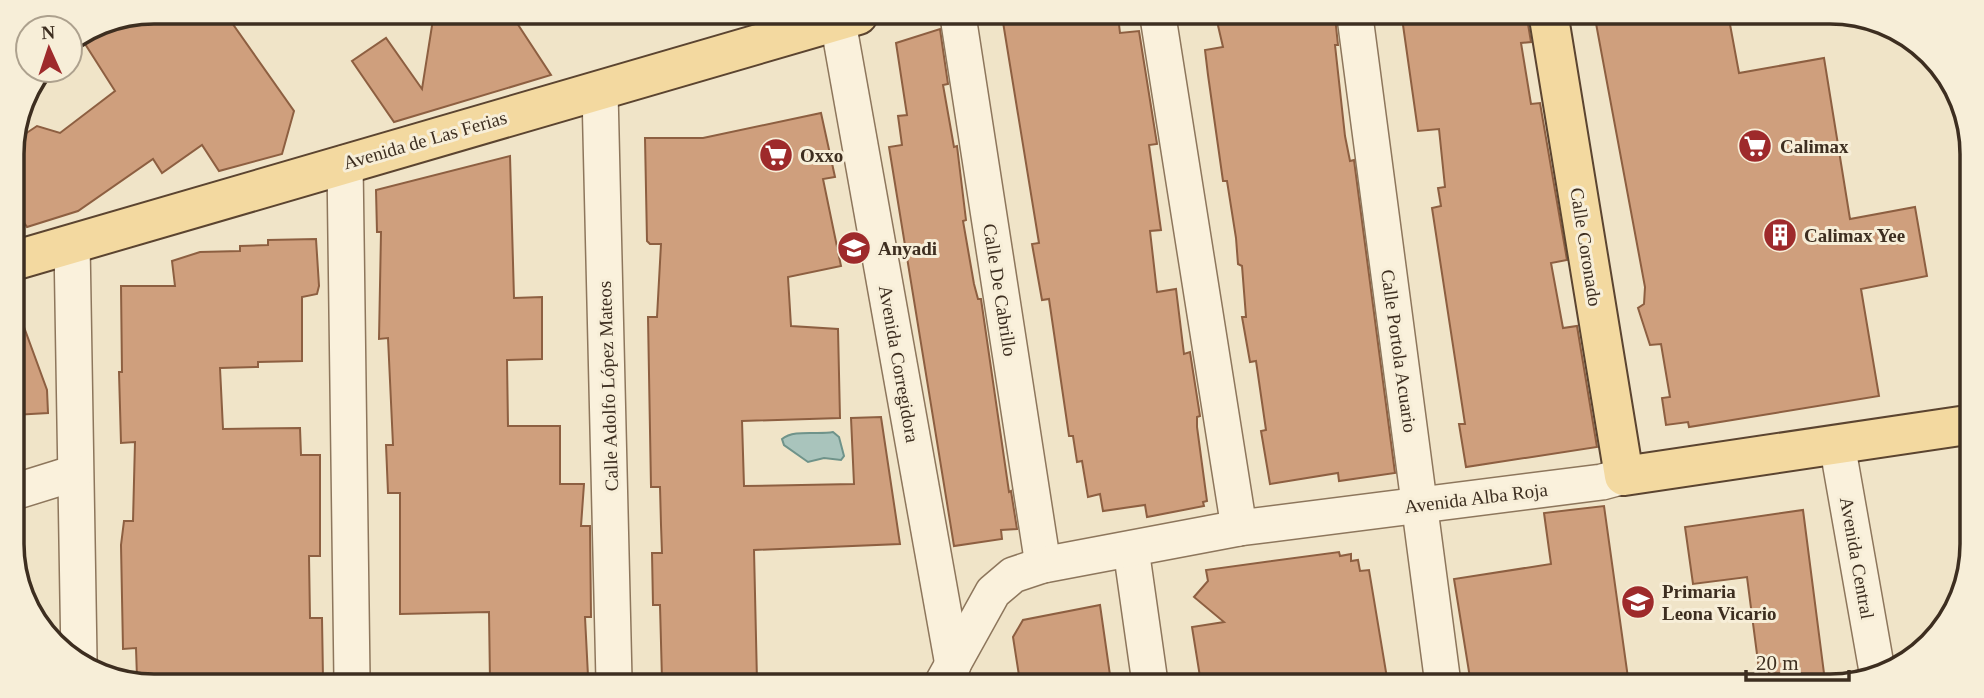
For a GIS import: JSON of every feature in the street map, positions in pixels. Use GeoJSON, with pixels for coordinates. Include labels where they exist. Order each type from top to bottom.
{"type":"FeatureCollection","features":[{"type":"Feature","properties":{"kind":"main road","name":"Avenida de Las Ferias"},"geometry":{"type":"LineString","coordinates":[[25,257],[831,24]]}},
{"type":"Feature","properties":{"kind":"main road","name":"Calle Coronado"},"geometry":{"type":"LineString","coordinates":[[1550,24],[1624,476]]}},
{"type":"Feature","properties":{"kind":"main road","name":"Avenida Alba Roja"},"geometry":{"type":"LineString","coordinates":[[1624,476],[1960,426]]}},
{"type":"Feature","properties":{"kind":"street","name":"Avenida Corregidora"},"geometry":{"type":"LineString","coordinates":[[849,24],[948,673]]}},
{"type":"Feature","properties":{"kind":"street","name":"Calle De Cabrillo"},"geometry":{"type":"LineString","coordinates":[[959,24],[1043,565]]}},
{"type":"Feature","properties":{"kind":"street"},"geometry":{"type":"LineString","coordinates":[[1159,24],[1239,528]]}},
{"type":"Feature","properties":{"kind":"street","name":"Calle Portola Acuario"},"geometry":{"type":"LineString","coordinates":[[1356,24],[1442,673]]}},
{"type":"Feature","properties":{"kind":"street","name":"Calle Adolfo López Mateos"},"geometry":{"type":"LineString","coordinates":[[600,92],[614,674]]}},
{"type":"Feature","properties":{"kind":"street"},"geometry":{"type":"LineString","coordinates":[[345,163],[352,674]]}},
{"type":"Feature","properties":{"kind":"street"},"geometry":{"type":"LineString","coordinates":[[72,243],[79,649]]}},
{"type":"Feature","properties":{"kind":"street","name":"Avenida Central"},"geometry":{"type":"LineString","coordinates":[[1837,444],[1876,665]]}},
{"type":"Feature","properties":{"kind":"street"},"geometry":{"type":"LineString","coordinates":[[24,489],[75,473]]}},
{"type":"Feature","properties":{"kind":"street","name":"Avenida Alba Roja"},"geometry":{"type":"LineString","coordinates":[[993,592],[1013,575],[1043,565],[1239,528],[1602,482],[1624,476]]}},
{"type":"Feature","properties":{"kind":"street"},"geometry":{"type":"LineString","coordinates":[[1130,549],[1149,673]]}},
{"type":"Feature","properties":{"kind":"street","name":"Avenida Corregidora"},"geometry":{"type":"LineString","coordinates":[[948,673],[993,592]]}},
{"type":"Feature","properties":{"kind":"water"},"geometry":{"type":"Polygon","coordinates":[[[833,432],[839,437],[844,456],[841,460],[824,458],[808,462],[784,445],[782,439],[799,433],[833,432]]]}},
{"type":"Feature","properties":{"kind":"building"},"geometry":{"type":"Polygon","coordinates":[[[154,24],[233,24],[294,111],[282,154],[219,171],[202,145],[162,173],[153,159],[78,211],[27,227],[25,224],[27,133],[37,126],[60,133],[115,91],[85,44],[113,31],[154,24]]]}},
{"type":"Feature","properties":{"kind":"building"},"geometry":{"type":"Polygon","coordinates":[[[432,24],[518,24],[551,75],[394,122],[352,61],[386,38],[422,89],[432,24]]]}},
{"type":"Feature","properties":{"kind":"building"},"geometry":{"type":"Polygon","coordinates":[[[1003,24],[1119,24],[1120,33],[1139,31],[1157,144],[1149,145],[1161,230],[1150,231],[1157,292],[1176,289],[1184,354],[1190,352],[1200,416],[1197,417],[1197,427],[1207,501],[1203,502],[1204,506],[1147,517],[1145,505],[1103,511],[1100,494],[1088,497],[1082,461],[1077,462],[1073,436],[1069,436],[1049,299],[1042,300],[1032,244],[1039,243],[1003,24]]]}},
{"type":"Feature","properties":{"kind":"building"},"geometry":{"type":"Polygon","coordinates":[[[1218,24],[1336,24],[1338,45],[1335,45],[1345,136],[1350,161],[1354,160],[1395,473],[1339,481],[1338,473],[1270,484],[1261,431],[1266,430],[1256,361],[1250,362],[1242,317],[1246,317],[1242,266],[1238,264],[1227,181],[1223,181],[1205,50],[1223,47],[1218,24]]]}},
{"type":"Feature","properties":{"kind":"building"},"geometry":{"type":"Polygon","coordinates":[[[1403,24],[1528,24],[1531,42],[1521,43],[1531,104],[1540,103],[1567,260],[1551,263],[1563,328],[1577,326],[1597,447],[1466,467],[1459,424],[1465,424],[1432,208],[1441,206],[1438,188],[1445,187],[1439,129],[1418,131],[1403,24]]]}},
{"type":"Feature","properties":{"kind":"building","name":"Calimax Yee"},"geometry":{"type":"Polygon","coordinates":[[[1596,24],[1730,24],[1739,73],[1824,58],[1850,219],[1915,207],[1927,276],[1861,289],[1879,396],[1689,427],[1688,422],[1666,425],[1662,398],[1670,397],[1661,344],[1650,345],[1638,308],[1644,304],[1645,287],[1596,24]]]}},
{"type":"Feature","properties":{"kind":"building"},"geometry":{"type":"Polygon","coordinates":[[[940,29],[948,84],[943,85],[954,147],[957,146],[966,220],[963,221],[974,284],[978,299],[981,299],[1009,492],[1011,491],[1017,529],[1001,530],[1002,539],[954,546],[889,147],[902,145],[898,116],[907,115],[896,43],[940,29]]]}},
{"type":"Feature","properties":{"kind":"building"},"geometry":{"type":"Polygon","coordinates":[[[821,113],[835,177],[823,179],[841,266],[788,277],[791,326],[838,329],[840,418],[742,421],[744,486],[854,484],[851,418],[881,417],[900,544],[754,550],[757,674],[662,674],[660,605],[653,605],[652,553],[662,553],[660,487],[651,487],[648,317],[657,317],[661,244],[650,244],[647,241],[645,138],[703,138],[821,113]]]}},
{"type":"Feature","properties":{"kind":"building"},"geometry":{"type":"Polygon","coordinates":[[[510,156],[514,298],[542,297],[542,359],[507,360],[508,426],[560,426],[560,484],[584,484],[581,526],[590,526],[591,617],[585,617],[588,674],[490,674],[489,612],[400,614],[400,493],[388,493],[386,445],[393,445],[388,338],[379,339],[381,232],[377,232],[376,190],[510,156]]]}},
{"type":"Feature","properties":{"kind":"building"},"geometry":{"type":"Polygon","coordinates":[[[316,239],[319,286],[317,294],[302,297],[302,361],[258,362],[258,367],[220,368],[223,429],[300,428],[301,455],[320,455],[320,556],[309,556],[310,618],[322,618],[323,674],[137,672],[136,648],[123,649],[121,545],[124,521],[133,521],[135,442],[121,443],[121,286],[175,286],[172,261],[200,252],[240,251],[240,246],[268,245],[268,240],[316,239]]]}},
{"type":"Feature","properties":{"kind":"building"},"geometry":{"type":"Polygon","coordinates":[[[25,329],[47,390],[48,413],[24,414],[25,329]]]}},
{"type":"Feature","properties":{"kind":"building"},"geometry":{"type":"Polygon","coordinates":[[[1604,506],[1627,673],[1469,673],[1454,579],[1551,564],[1544,513],[1604,506]]]}},
{"type":"Feature","properties":{"kind":"building"},"geometry":{"type":"Polygon","coordinates":[[[1803,510],[1824,673],[1759,673],[1747,577],[1693,584],[1685,527],[1803,510]]]}},
{"type":"Feature","properties":{"kind":"building"},"geometry":{"type":"Polygon","coordinates":[[[1339,552],[1340,556],[1351,554],[1351,561],[1358,560],[1360,571],[1369,570],[1386,673],[1199,673],[1192,627],[1224,622],[1194,597],[1208,581],[1206,570],[1339,552]]]}},
{"type":"Feature","properties":{"kind":"building"},"geometry":{"type":"Polygon","coordinates":[[[1100,605],[1110,673],[1019,673],[1013,637],[1023,620],[1100,605]]]}},
{"type":"Feature","properties":{"kind":"place","name":"Calimax"},"geometry":{"type":"Point","coordinates":[1755,146]}},
{"type":"Feature","properties":{"kind":"place","name":"Oxxo"},"geometry":{"type":"Point","coordinates":[776,155]}},
{"type":"Feature","properties":{"kind":"place","name":"Calimax Yee"},"geometry":{"type":"Point","coordinates":[1780,235]}},
{"type":"Feature","properties":{"kind":"place","name":"Anyadi"},"geometry":{"type":"Point","coordinates":[854,248]}},
{"type":"Feature","properties":{"kind":"place","name":"Primaria Leona Vicario"},"geometry":{"type":"Point","coordinates":[1638,602]}}]}
